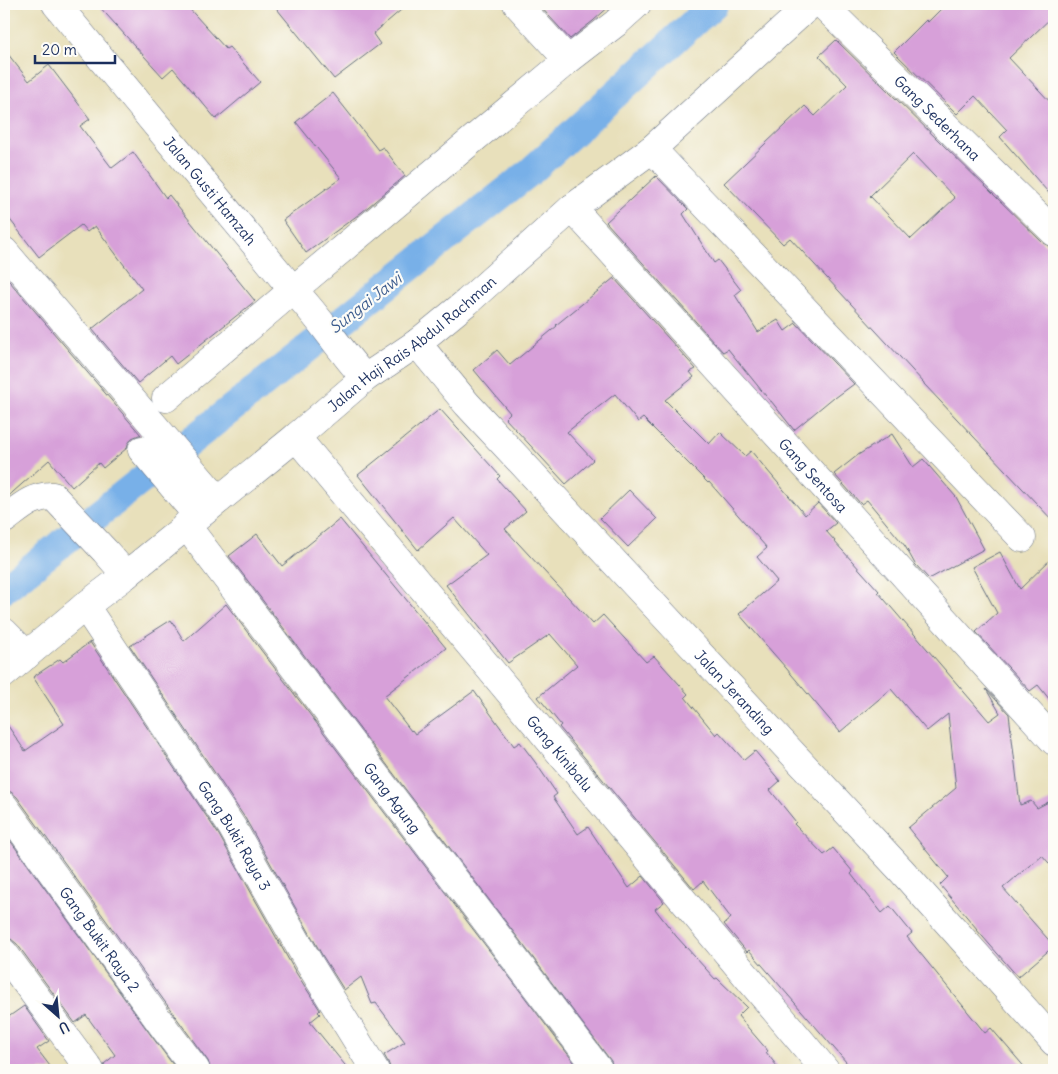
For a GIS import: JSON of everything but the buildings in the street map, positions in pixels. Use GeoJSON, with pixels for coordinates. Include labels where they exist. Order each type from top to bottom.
{"type":"FeatureCollection","features":[{"type":"Feature","properties":{"kind":"street","name":"Jalan Gusti Hamzah"},"geometry":{"type":"LineString","coordinates":[[56,4],[300,296],[359,371]]}},
{"type":"Feature","properties":{"kind":"street"},"geometry":{"type":"LineString","coordinates":[[517,4],[568,60]]}},
{"type":"Feature","properties":{"kind":"street"},"geometry":{"type":"LineString","coordinates":[[166,398],[300,296],[568,60],[637,4]]}},
{"type":"Feature","properties":{"kind":"street","name":"Jalan Haji Rais Abdul Rachman"},"geometry":{"type":"LineString","coordinates":[[4,674],[85,606],[296,437],[359,371],[417,343],[467,302],[572,208],[652,149],[811,4]]}},
{"type":"Feature","properties":{"kind":"street","name":"Gang Sederhana"},"geometry":{"type":"LineString","coordinates":[[822,4],[1054,232]]}},
{"type":"Feature","properties":{"kind":"street"},"geometry":{"type":"LineString","coordinates":[[652,149],[1022,538]]}},
{"type":"Feature","properties":{"kind":"street","name":"Gang Sentosa"},"geometry":{"type":"LineString","coordinates":[[572,208],[1054,741]]}},
{"type":"Feature","properties":{"kind":"street","name":"Gang Agung"},"geometry":{"type":"LineString","coordinates":[[4,251],[152,448],[190,486],[201,514],[599,1070]]}},
{"type":"Feature","properties":{"kind":"street","name":"Jalan Jeranding"},"geometry":{"type":"LineString","coordinates":[[417,343],[467,404],[901,870],[1054,1042]]}},
{"type":"Feature","properties":{"kind":"street","name":"Gang Kinibalu"},"geometry":{"type":"LineString","coordinates":[[296,437],[825,1070]]}},
{"type":"Feature","properties":{"kind":"street"},"geometry":{"type":"LineString","coordinates":[[4,519],[30,501],[43,496],[53,496],[126,575]]}},
{"type":"Feature","properties":{"kind":"street","name":"Gang Bukit Raya 3"},"geometry":{"type":"LineString","coordinates":[[85,606],[232,827],[309,963],[375,1070]]}},
{"type":"Feature","properties":{"kind":"street"},"geometry":{"type":"LineString","coordinates":[[4,633],[27,655]]}},
{"type":"Feature","properties":{"kind":"street","name":"Gang Bukit Raya 2"},"geometry":{"type":"LineString","coordinates":[[4,806],[196,1070]]}},
{"type":"Feature","properties":{"kind":"street"},"geometry":{"type":"LineString","coordinates":[[4,953],[90,1070]]}},
{"type":"Feature","properties":{"kind":"waterway","name":"Sungai Jawi"},"geometry":{"type":"LineString","coordinates":[[4,589],[530,172],[714,4]]}}]}
